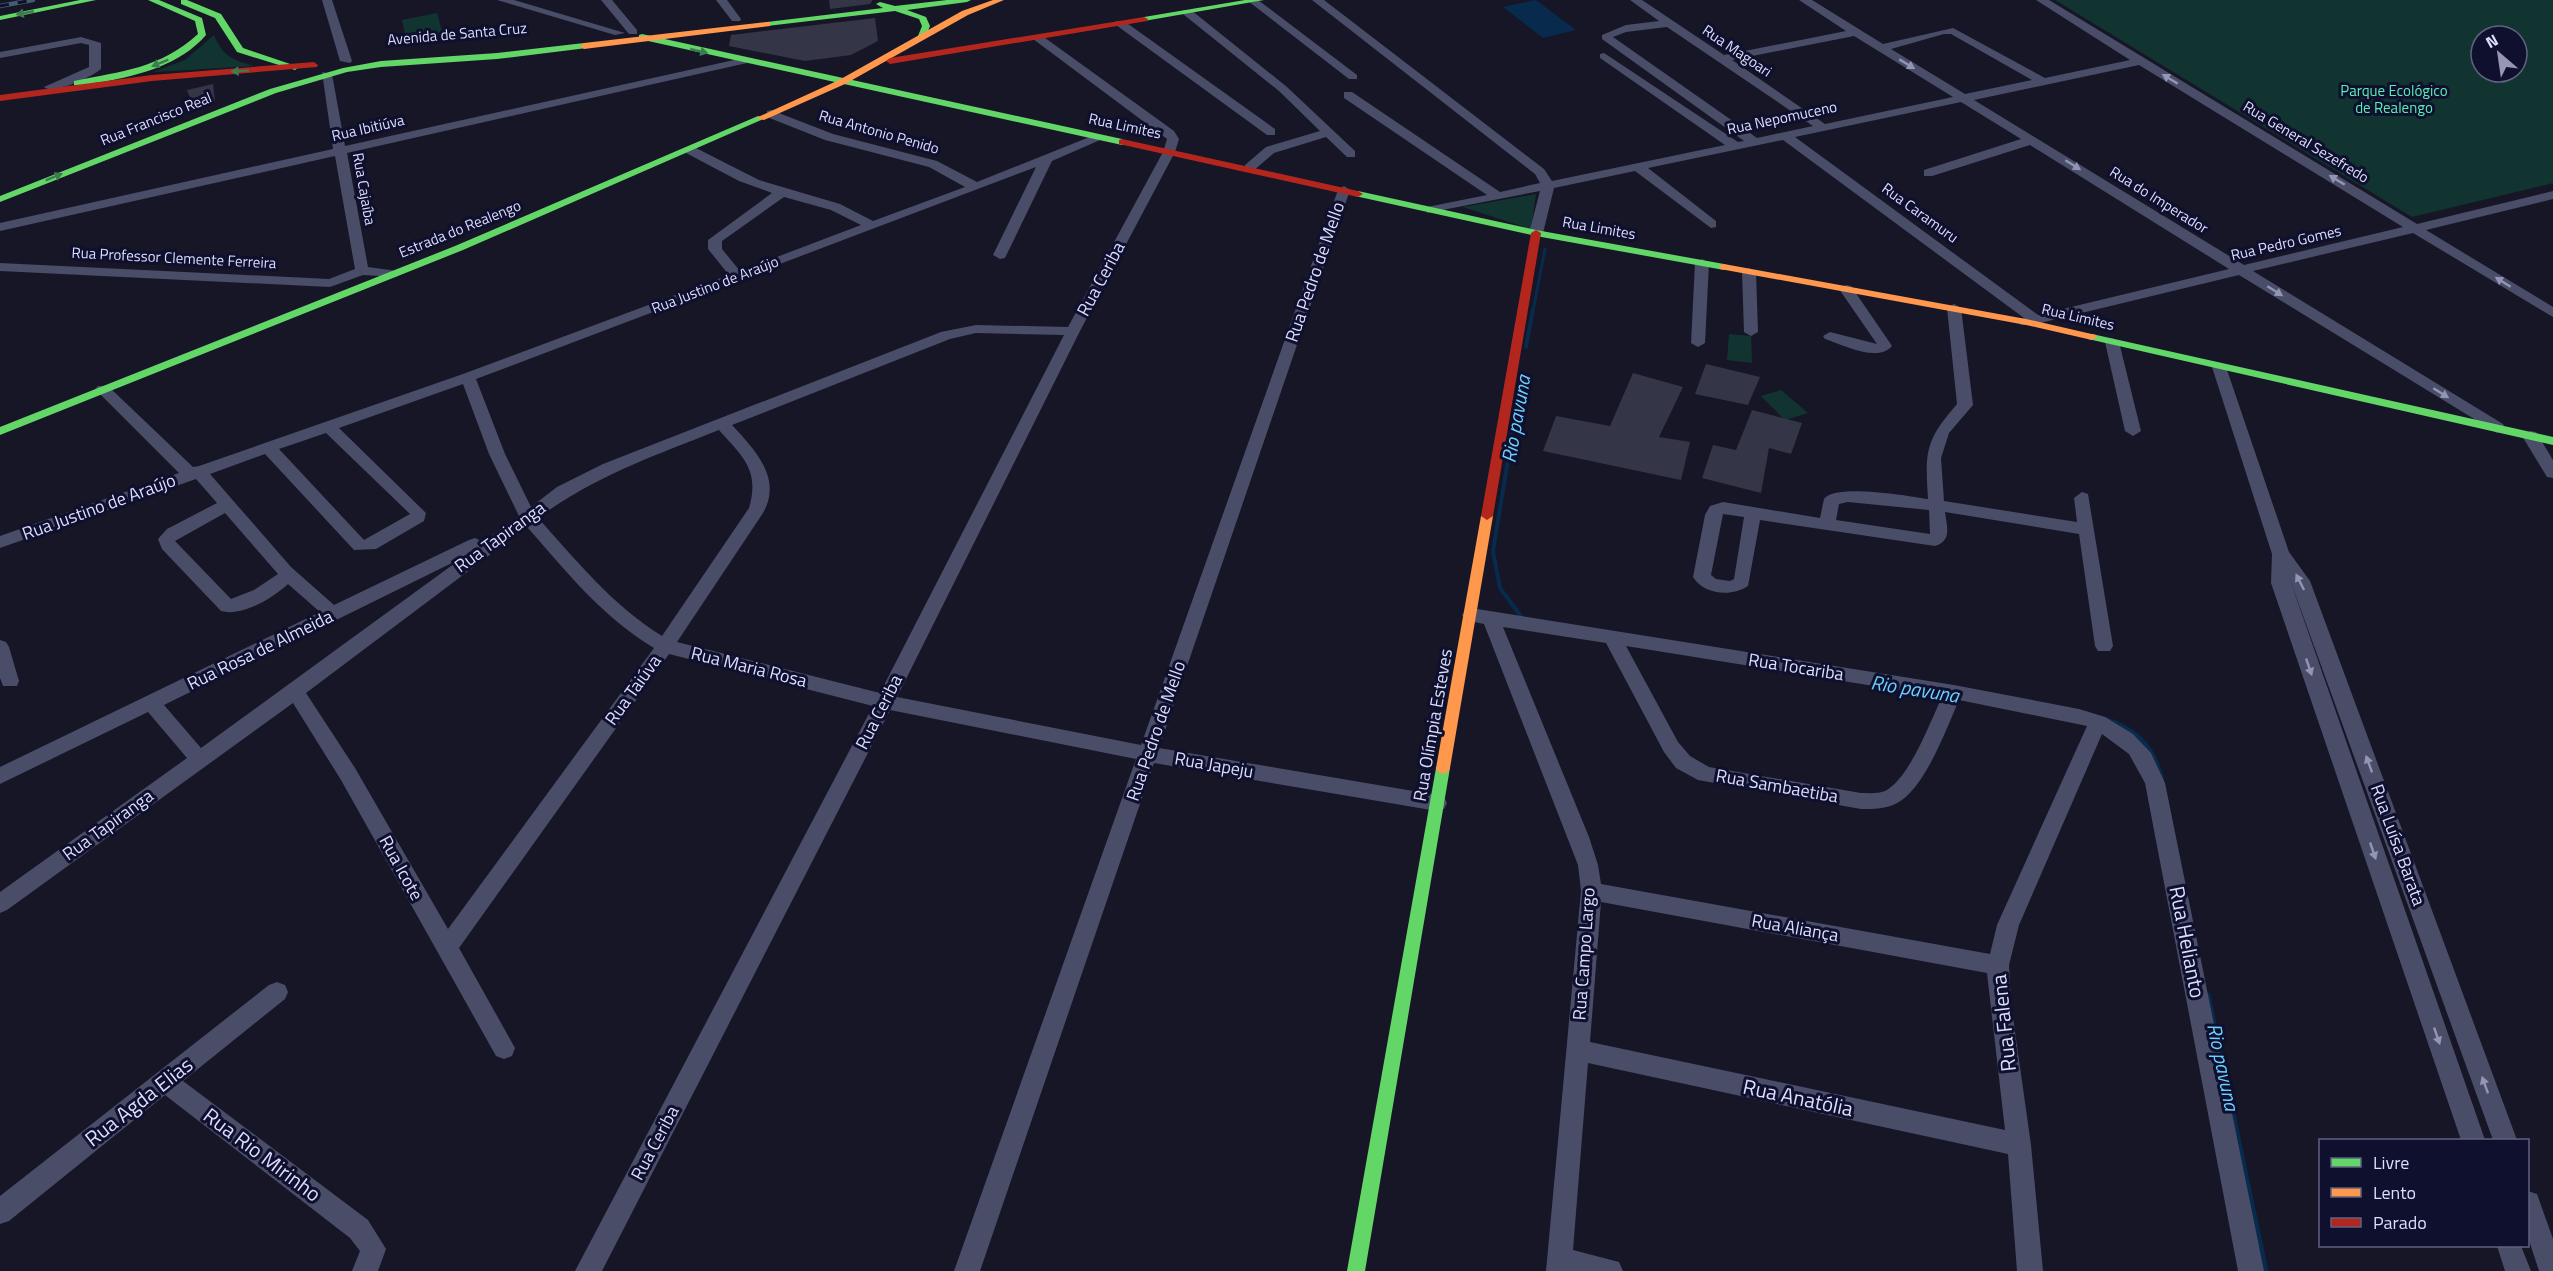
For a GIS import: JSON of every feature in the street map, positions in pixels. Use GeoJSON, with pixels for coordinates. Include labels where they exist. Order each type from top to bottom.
{"type":"FeatureCollection","features":[{"type":"Feature","properties":{"kind":"street"},"geometry":{"type":"LineString","coordinates":[[0,18],[92,0]]}},
{"type":"Feature","properties":{"kind":"street"},"geometry":{"type":"LineString","coordinates":[[0,96],[113,77],[160,63],[190,47],[202,35],[199,20],[152,0]]}},
{"type":"Feature","properties":{"kind":"street"},"geometry":{"type":"LineString","coordinates":[[178,0],[210,12],[225,23],[240,50],[250,56],[295,67],[299,73],[297,79],[287,86]]}},
{"type":"Feature","properties":{"kind":"street"},"geometry":{"type":"LineString","coordinates":[[327,0],[346,61]]}},
{"type":"Feature","properties":{"kind":"street","name":"Rua Limites"},"geometry":{"type":"LineString","coordinates":[[502,0],[743,61],[1249,168],[1536,233],[2031,321],[2219,367],[2553,441]]}},
{"type":"Feature","properties":{"kind":"street"},"geometry":{"type":"LineString","coordinates":[[606,0],[631,34]]}},
{"type":"Feature","properties":{"kind":"street"},"geometry":{"type":"LineString","coordinates":[[721,0],[736,19]]}},
{"type":"Feature","properties":{"kind":"street","name":"Avenida de Santa Cruz"},"geometry":{"type":"LineString","coordinates":[[327,79],[362,67],[497,56],[736,19],[917,0]]}},
{"type":"Feature","properties":{"kind":"street","name":"Avenida de Santa Cruz"},"geometry":{"type":"LineString","coordinates":[[0,96],[152,78],[469,52],[631,34],[902,9],[967,0]]}},
{"type":"Feature","properties":{"kind":"street","name":"Estrada do Realengo"},"geometry":{"type":"LineString","coordinates":[[0,431],[392,274],[690,150],[842,82],[965,13],[1000,0]]}},
{"type":"Feature","properties":{"kind":"street"},"geometry":{"type":"LineString","coordinates":[[1317,0],[1540,172],[1548,186]]}},
{"type":"Feature","properties":{"kind":"street","name":"Rua Magoari"},"geometry":{"type":"LineString","coordinates":[[1635,0],[1821,126]]}},
{"type":"Feature","properties":{"kind":"street","name":"Rua do Imperador"},"geometry":{"type":"LineString","coordinates":[[1804,0],[2497,428]]}},
{"type":"Feature","properties":{"kind":"street","name":"Rua General Sezefredo"},"geometry":{"type":"LineString","coordinates":[[2041,0],[2553,313]]}},
{"type":"Feature","properties":{"kind":"street"},"geometry":{"type":"LineString","coordinates":[[874,64],[1256,1],[1353,77]]}},
{"type":"Feature","properties":{"kind":"street"},"geometry":{"type":"LineString","coordinates":[[880,4],[914,12],[926,22],[922,36]]}},
{"type":"Feature","properties":{"kind":"street"},"geometry":{"type":"LineString","coordinates":[[1187,12],[1283,89],[1351,154]]}},
{"type":"Feature","properties":{"kind":"street"},"geometry":{"type":"LineString","coordinates":[[586,23],[617,15]]}},
{"type":"Feature","properties":{"kind":"street"},"geometry":{"type":"LineString","coordinates":[[1120,23],[1271,132]]}},
{"type":"Feature","properties":{"kind":"street"},"geometry":{"type":"LineString","coordinates":[[1669,23],[1629,29],[1608,34],[1606,37],[1753,141]]}},
{"type":"Feature","properties":{"kind":"street"},"geometry":{"type":"LineString","coordinates":[[1882,48],[1944,31],[1953,31],[2044,82]]}},
{"type":"Feature","properties":{"kind":"street"},"geometry":{"type":"LineString","coordinates":[[1722,59],[1856,32]]}},
{"type":"Feature","properties":{"kind":"street"},"geometry":{"type":"LineString","coordinates":[[1037,37],[1170,134],[1173,140],[1169,152]]}},
{"type":"Feature","properties":{"kind":"street"},"geometry":{"type":"LineString","coordinates":[[0,55],[86,40],[96,45],[95,69],[50,87]]}},
{"type":"Feature","properties":{"kind":"street"},"geometry":{"type":"LineString","coordinates":[[903,47],[904,54],[920,56]]}},
{"type":"Feature","properties":{"kind":"street"},"geometry":{"type":"LineString","coordinates":[[1604,56],[1731,146]]}},
{"type":"Feature","properties":{"kind":"street","name":"Rua Ibitiúva"},"geometry":{"type":"LineString","coordinates":[[0,227],[743,61]]}},
{"type":"Feature","properties":{"kind":"street","name":"Rua Nepomuceno"},"geometry":{"type":"LineString","coordinates":[[1432,210],[1821,126],[1964,99],[2140,61]]}},
{"type":"Feature","properties":{"kind":"street","name":"Rua Francisco Real"},"geometry":{"type":"LineString","coordinates":[[0,199],[287,86],[303,81],[327,79]]}},
{"type":"Feature","properties":{"kind":"street","name":"Rua Cajaíba"},"geometry":{"type":"LineString","coordinates":[[327,79],[362,271]]}},
{"type":"Feature","properties":{"kind":"street"},"geometry":{"type":"LineString","coordinates":[[1348,95],[1417,145],[1433,151],[1496,195]]}},
{"type":"Feature","properties":{"kind":"street","name":"Rua Antonio Penido"},"geometry":{"type":"LineString","coordinates":[[771,114],[829,137],[933,164],[976,187]]}},
{"type":"Feature","properties":{"kind":"street"},"geometry":{"type":"LineString","coordinates":[[1249,168],[1270,150],[1328,133]]}},
{"type":"Feature","properties":{"kind":"street","name":"Rua Caramuru"},"geometry":{"type":"LineString","coordinates":[[1784,134],[2031,321]]}},
{"type":"Feature","properties":{"kind":"street","name":"Rua Justino de Araújo"},"geometry":{"type":"LineString","coordinates":[[0,542],[468,377],[1101,138]]}},
{"type":"Feature","properties":{"kind":"street"},"geometry":{"type":"LineString","coordinates":[[1928,173],[2032,140]]}},
{"type":"Feature","properties":{"kind":"street"},"geometry":{"type":"LineString","coordinates":[[690,150],[741,178],[781,193],[842,207],[872,226]]}},
{"type":"Feature","properties":{"kind":"street","name":"Rua Ceriba"},"geometry":{"type":"LineString","coordinates":[[588,1271],[885,702],[1073,331],[1169,152]]}},
{"type":"Feature","properties":{"kind":"street"},"geometry":{"type":"LineString","coordinates":[[1000,255],[1046,160]]}},
{"type":"Feature","properties":{"kind":"street"},"geometry":{"type":"LineString","coordinates":[[1637,166],[1711,224]]}},
{"type":"Feature","properties":{"kind":"street","name":"Rua Olímpia Esteves"},"geometry":{"type":"LineString","coordinates":[[1356,1271],[1437,802],[1481,617],[1536,233],[1548,186]]}},
{"type":"Feature","properties":{"kind":"street","name":"Rua Pedro de Mello"},"geometry":{"type":"LineString","coordinates":[[967,1271],[1344,190]]}},
{"type":"Feature","properties":{"kind":"street"},"geometry":{"type":"LineString","coordinates":[[737,276],[715,249],[715,240],[781,193]]}},
{"type":"Feature","properties":{"kind":"street","name":"Rua Pedro Gomes"},"geometry":{"type":"LineString","coordinates":[[2031,321],[2553,195]]}},
{"type":"Feature","properties":{"kind":"street"},"geometry":{"type":"LineString","coordinates":[[1698,343],[1702,263]]}},
{"type":"Feature","properties":{"kind":"street","name":"Rua Professor Clemente Ferreira"},"geometry":{"type":"LineString","coordinates":[[0,267],[330,283]]}},
{"type":"Feature","properties":{"kind":"street"},"geometry":{"type":"LineString","coordinates":[[330,299],[330,283],[362,271],[392,274]]}},
{"type":"Feature","properties":{"kind":"street"},"geometry":{"type":"LineString","coordinates":[[1749,272],[1751,332]]}},
{"type":"Feature","properties":{"kind":"street"},"geometry":{"type":"LineString","coordinates":[[1830,336],[1876,350],[1885,346],[1846,289]]}},
{"type":"Feature","properties":{"kind":"street"},"geometry":{"type":"LineString","coordinates":[[1753,513],[1742,582],[1733,588],[1707,582],[1702,577],[1702,571],[1716,510],[1723,508],[1935,540],[1941,535],[1933,458],[1938,440],[1958,416],[1966,398],[1954,308]]}},
{"type":"Feature","properties":{"kind":"street","name":"Rua Tapiranga"},"geometry":{"type":"LineString","coordinates":[[0,904],[294,691],[523,519],[580,481],[959,331],[976,329],[1073,331]]}},
{"type":"Feature","properties":{"kind":"street"},"geometry":{"type":"LineString","coordinates":[[2112,342],[2133,431]]}},
{"type":"Feature","properties":{"kind":"street","name":"Rua Luísa Barata"},"geometry":{"type":"LineString","coordinates":[[2219,367],[2280,563],[2288,604],[2473,1139]]}},
{"type":"Feature","properties":{"kind":"street","name":"Rua Maria Rosa"},"geometry":{"type":"LineString","coordinates":[[468,377],[523,519],[621,617],[665,646],[885,702]]}},
{"type":"Feature","properties":{"kind":"street"},"geometry":{"type":"LineString","coordinates":[[104,389],[194,472]]}},
{"type":"Feature","properties":{"kind":"street","name":"Rua Taiúva"},"geometry":{"type":"LineString","coordinates":[[446,949],[665,646],[757,509],[763,494],[764,480],[758,466],[722,424]]}},
{"type":"Feature","properties":{"kind":"street"},"geometry":{"type":"LineString","coordinates":[[267,446],[360,546],[370,545],[418,517],[418,513],[327,425]]}},
{"type":"Feature","properties":{"kind":"street"},"geometry":{"type":"LineString","coordinates":[[2530,436],[2553,473]]}},
{"type":"Feature","properties":{"kind":"street","name":"Rua Justino de Araújo"},"geometry":{"type":"LineString","coordinates":[[194,472],[288,573],[333,614]]}},
{"type":"Feature","properties":{"kind":"street"},"geometry":{"type":"LineString","coordinates":[[1827,524],[1832,499],[1838,497],[1937,506],[2085,529]]}},
{"type":"Feature","properties":{"kind":"street"},"geometry":{"type":"LineString","coordinates":[[2082,498],[2104,646]]}},
{"type":"Feature","properties":{"kind":"street"},"geometry":{"type":"LineString","coordinates":[[227,505],[173,533],[166,539],[168,545],[227,606],[245,603],[282,581],[288,573]]}},
{"type":"Feature","properties":{"kind":"street","name":"Rua Rosa de Almeida"},"geometry":{"type":"LineString","coordinates":[[0,777],[523,519]]}},
{"type":"Feature","properties":{"kind":"street","name":"Rua Luísa Barata"},"geometry":{"type":"LineString","coordinates":[[2280,563],[2301,581],[2505,1139]]}},
{"type":"Feature","properties":{"kind":"street","name":"Rua Tocariba"},"geometry":{"type":"LineString","coordinates":[[1481,617],[1954,692],[2098,722],[2118,733],[2144,756]]}},
{"type":"Feature","properties":{"kind":"street","name":"Rua Campo Largo"},"geometry":{"type":"LineString","coordinates":[[1481,617],[1579,837],[1588,865],[1592,891],[1559,1266]]}},
{"type":"Feature","properties":{"kind":"street","name":"Rua Sambaetiba"},"geometry":{"type":"LineString","coordinates":[[1613,639],[1671,747],[1683,762],[1705,774],[1861,801],[1876,802],[1891,797],[1906,785],[1954,692]]}},
{"type":"Feature","properties":{"kind":"street"},"geometry":{"type":"LineString","coordinates":[[0,647],[10,681]]}},
{"type":"Feature","properties":{"kind":"street","name":"Rua Icote"},"geometry":{"type":"LineString","coordinates":[[294,691],[348,774],[504,1048]]}},
{"type":"Feature","properties":{"kind":"street","name":"Rua Japeju"},"geometry":{"type":"LineString","coordinates":[[885,702],[1148,754],[1437,802]]}},
{"type":"Feature","properties":{"kind":"street"},"geometry":{"type":"LineString","coordinates":[[152,704],[200,759]]}},
{"type":"Feature","properties":{"kind":"street","name":"Rua Falena"},"geometry":{"type":"LineString","coordinates":[[2030,1271],[2019,1145],[2000,1003],[1998,965],[2008,925],[2098,722]]}},
{"type":"Feature","properties":{"kind":"street","name":"Rua Helianto"},"geometry":{"type":"LineString","coordinates":[[2144,756],[2155,783],[2251,1271]]}},
{"type":"Feature","properties":{"kind":"street","name":"Rua Aliança"},"geometry":{"type":"LineString","coordinates":[[1592,891],[1998,965]]}},
{"type":"Feature","properties":{"kind":"street","name":"Rua Agda Elias"},"geometry":{"type":"LineString","coordinates":[[0,1212],[278,992]]}},
{"type":"Feature","properties":{"kind":"street","name":"Rua Anatólia"},"geometry":{"type":"LineString","coordinates":[[1577,1050],[2019,1145]]}},
{"type":"Feature","properties":{"kind":"street","name":"Rua Rio Mirinho"},"geometry":{"type":"LineString","coordinates":[[165,1081],[359,1229],[373,1249],[365,1271]]}},
{"type":"Feature","properties":{"kind":"street"},"geometry":{"type":"LineString","coordinates":[[2529,1206],[2552,1271]]}},
{"type":"Feature","properties":{"kind":"street"},"geometry":{"type":"LineString","coordinates":[[2510,1247],[2518,1271]]}},
{"type":"Feature","properties":{"kind":"street"},"geometry":{"type":"LineString","coordinates":[[1559,1266],[1610,1271]]}},
{"type":"Feature","properties":{"kind":"green space","name":"Parque Ecológico de Realengo"},"geometry":{"type":"Polygon","coordinates":[[[2055,0],[2553,0],[2553,183],[2412,217],[2055,0]]]}},
{"type":"Feature","properties":{"kind":"green space"},"geometry":{"type":"Polygon","coordinates":[[[437,13],[443,35],[407,43],[402,20],[437,13]]]}},
{"type":"Feature","properties":{"kind":"green space"},"geometry":{"type":"Polygon","coordinates":[[[214,35],[221,48],[230,57],[255,66],[153,72],[185,60],[214,35]]]}},
{"type":"Feature","properties":{"kind":"green space"},"geometry":{"type":"Polygon","coordinates":[[[1536,194],[1531,229],[1463,207],[1536,194]]]}},
{"type":"Feature","properties":{"kind":"green space"},"geometry":{"type":"Polygon","coordinates":[[[1729,334],[1751,336],[1752,363],[1727,360],[1729,334]]]}},
{"type":"Feature","properties":{"kind":"green space"},"geometry":{"type":"Polygon","coordinates":[[[1781,390],[1808,413],[1785,420],[1761,396],[1781,390]]]}},
{"type":"Feature","properties":{"kind":"water"},"geometry":{"type":"Polygon","coordinates":[[[1536,0],[1576,30],[1543,38],[1503,7],[1536,0]]]}},
{"type":"Feature","properties":{"kind":"building"},"geometry":{"type":"Polygon","coordinates":[[[829,0],[872,1],[870,4],[830,9],[829,0]]]}},
{"type":"Feature","properties":{"kind":"building"},"geometry":{"type":"Polygon","coordinates":[[[875,18],[878,41],[851,55],[805,61],[729,46],[731,35],[875,18]]]}},
{"type":"Feature","properties":{"kind":"building"},"geometry":{"type":"Polygon","coordinates":[[[213,84],[215,102],[194,109],[187,90],[213,84]]]}},
{"type":"Feature","properties":{"kind":"building"},"geometry":{"type":"Polygon","coordinates":[[[1706,364],[1760,377],[1748,405],[1695,394],[1706,364]]]}},
{"type":"Feature","properties":{"kind":"building"},"geometry":{"type":"Polygon","coordinates":[[[1633,373],[1683,387],[1659,437],[1690,442],[1681,480],[1543,451],[1556,416],[1610,426],[1633,373]]]}},
{"type":"Feature","properties":{"kind":"building"},"geometry":{"type":"Polygon","coordinates":[[[1752,410],[1802,423],[1791,454],[1769,448],[1761,493],[1702,478],[1713,445],[1736,450],[1752,410]]]}},
{"type":"Feature","properties":{"kind":"waterway","name":"Rio pavuna"},"geometry":{"type":"LineString","coordinates":[[1533,311],[1545,249]]}},
{"type":"Feature","properties":{"kind":"waterway","name":"Rio pavuna"},"geometry":{"type":"LineString","coordinates":[[1526,347],[1533,309]]}},
{"type":"Feature","properties":{"kind":"waterway","name":"Rio pavuna"},"geometry":{"type":"LineString","coordinates":[[1521,381],[1493,551],[1500,588],[1523,619]]}},
{"type":"Feature","properties":{"kind":"waterway","name":"Rio pavuna"},"geometry":{"type":"LineString","coordinates":[[2106,719],[2117,723]]}},
{"type":"Feature","properties":{"kind":"waterway","name":"Rio pavuna"},"geometry":{"type":"LineString","coordinates":[[2113,722],[2139,737],[2155,760],[2162,779]]}},
{"type":"Feature","properties":{"kind":"waterway","name":"Rio pavuna"},"geometry":{"type":"LineString","coordinates":[[2208,995],[2266,1271]]}},
{"type":"Feature","properties":{"kind":"railway"},"geometry":{"type":"LineString","coordinates":[[0,6],[33,0]]}},
{"type":"Feature","properties":{"kind":"traffic: fast"},"geometry":{"type":"LineString","coordinates":[[0,18],[92,0]]}},
{"type":"Feature","properties":{"kind":"traffic: fast"},"geometry":{"type":"LineString","coordinates":[[77,83],[128,74],[160,64],[189,47],[202,35],[199,20],[152,0]]}},
{"type":"Feature","properties":{"kind":"traffic: fast"},"geometry":{"type":"LineString","coordinates":[[767,24],[967,0]]}},
{"type":"Feature","properties":{"kind":"traffic: fast"},"geometry":{"type":"LineString","coordinates":[[1144,19],[1260,0]]}},
{"type":"Feature","properties":{"kind":"traffic: fast"},"geometry":{"type":"LineString","coordinates":[[184,2],[218,16],[240,50],[295,67]]}},
{"type":"Feature","properties":{"kind":"traffic: fast"},"geometry":{"type":"LineString","coordinates":[[880,4],[922,17],[926,26],[922,36]]}},
{"type":"Feature","properties":{"kind":"traffic: fast"},"geometry":{"type":"LineString","coordinates":[[642,37],[1122,142]]}},
{"type":"Feature","properties":{"kind":"traffic: fast"},"geometry":{"type":"LineString","coordinates":[[0,199],[273,91],[346,70],[381,64],[497,56],[584,46]]}},
{"type":"Feature","properties":{"kind":"traffic: fast"},"geometry":{"type":"LineString","coordinates":[[0,431],[459,248],[761,118]]}},
{"type":"Feature","properties":{"kind":"traffic: fast"},"geometry":{"type":"LineString","coordinates":[[1358,194],[1536,233],[1724,267]]}},
{"type":"Feature","properties":{"kind":"traffic: fast"},"geometry":{"type":"LineString","coordinates":[[2092,337],[2553,441]]}},
{"type":"Feature","properties":{"kind":"traffic: fast"},"geometry":{"type":"LineString","coordinates":[[1356,1271],[1443,768]]}},
{"type":"Feature","properties":{"kind":"traffic: slow"},"geometry":{"type":"LineString","coordinates":[[761,118],[842,82],[965,13],[1000,0]]}},
{"type":"Feature","properties":{"kind":"traffic: slow"},"geometry":{"type":"LineString","coordinates":[[584,46],[767,24]]}},
{"type":"Feature","properties":{"kind":"traffic: slow"},"geometry":{"type":"LineString","coordinates":[[1724,267],[2026,322],[2092,337]]}},
{"type":"Feature","properties":{"kind":"traffic: slow"},"geometry":{"type":"LineString","coordinates":[[1443,768],[1487,516]]}},
{"type":"Feature","properties":{"kind":"traffic: jam"},"geometry":{"type":"LineString","coordinates":[[890,61],[1144,19]]}},
{"type":"Feature","properties":{"kind":"traffic: jam"},"geometry":{"type":"LineString","coordinates":[[0,98],[152,78],[314,65]]}},
{"type":"Feature","properties":{"kind":"traffic: jam"},"geometry":{"type":"LineString","coordinates":[[1122,142],[1358,194]]}},
{"type":"Feature","properties":{"kind":"traffic: jam"},"geometry":{"type":"LineString","coordinates":[[1487,516],[1536,233]]}}]}
